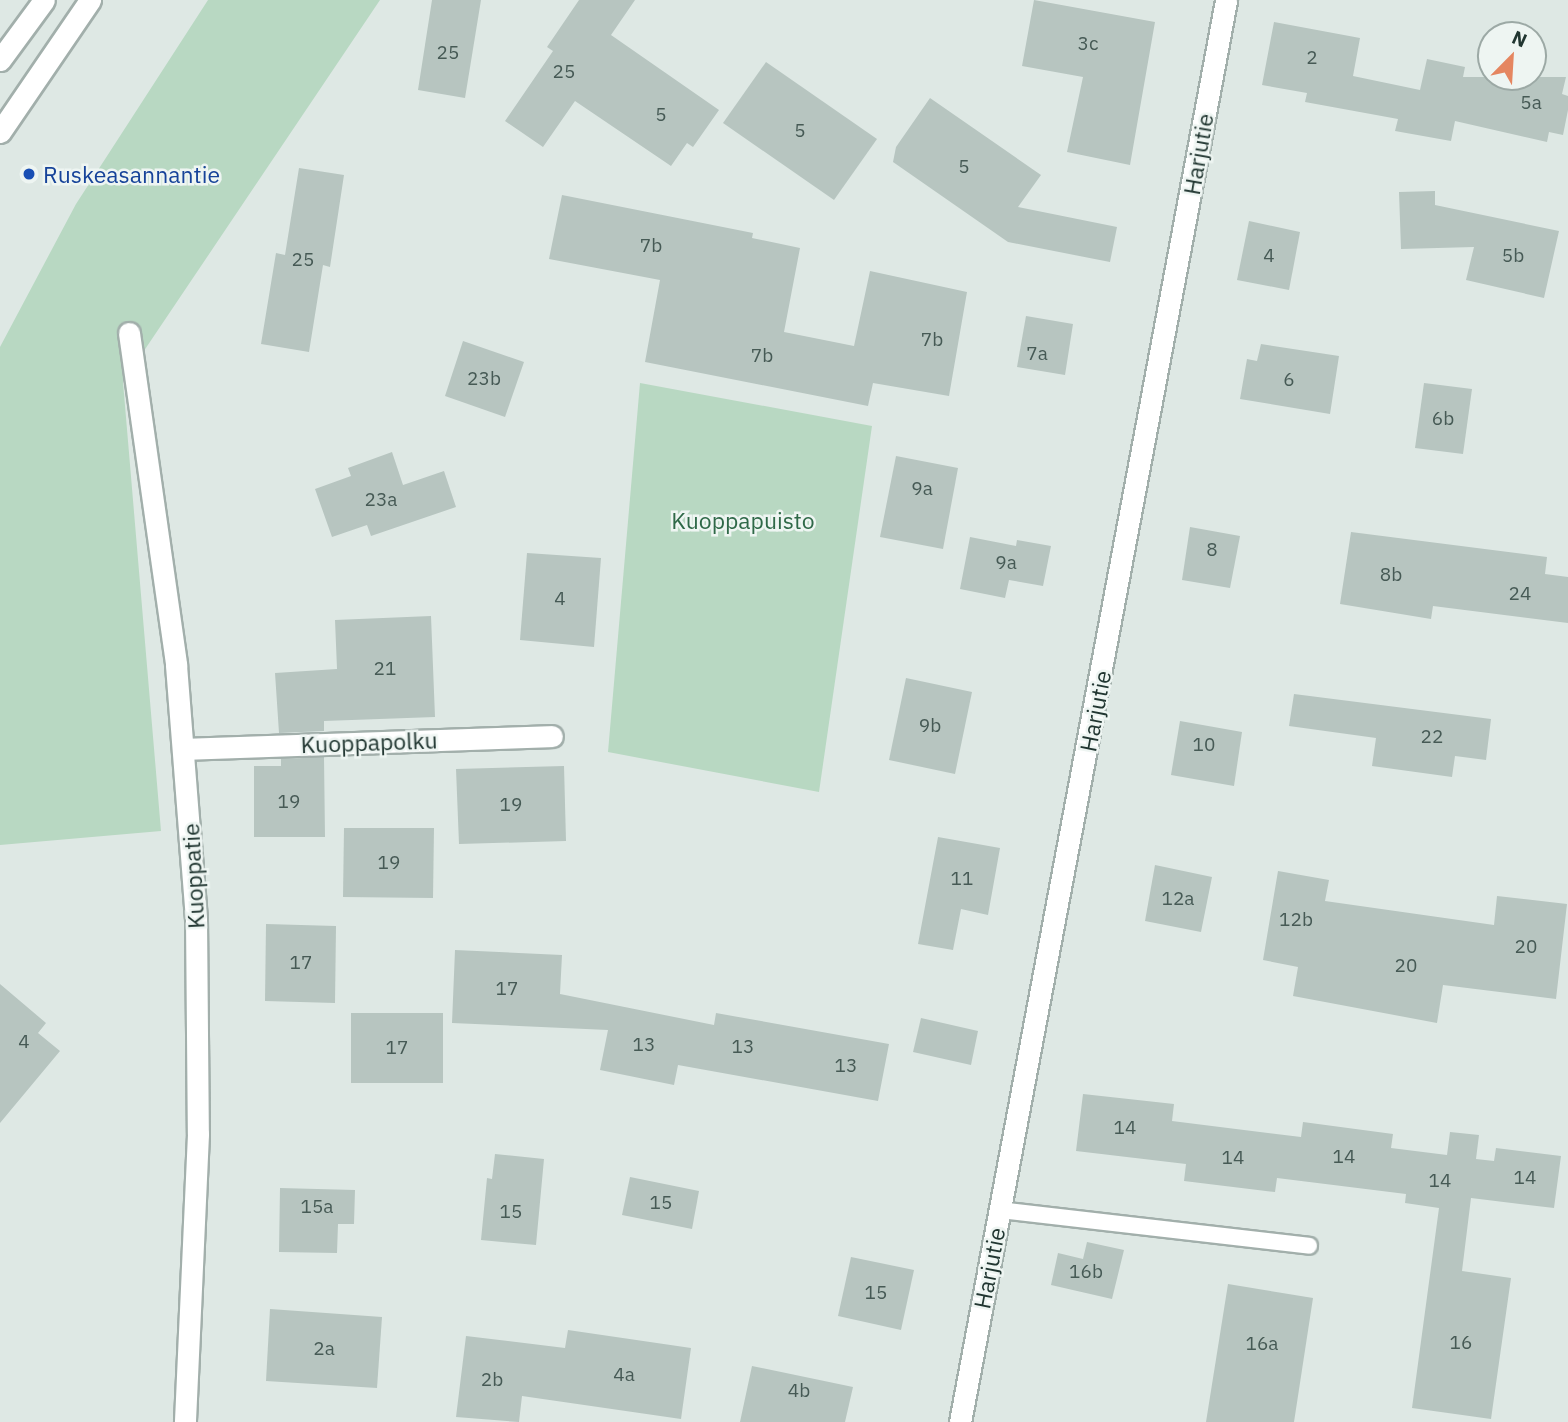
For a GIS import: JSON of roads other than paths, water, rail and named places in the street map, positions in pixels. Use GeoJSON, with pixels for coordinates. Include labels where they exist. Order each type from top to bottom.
{"type":"FeatureCollection","features":[{"type":"Feature","properties":{"kind":"street"},"geometry":{"type":"LineString","coordinates":[[0,60],[44,0]]}},
{"type":"Feature","properties":{"kind":"street"},"geometry":{"type":"LineString","coordinates":[[0,132],[90,0]]}},
{"type":"Feature","properties":{"kind":"street","name":"Harjutie"},"geometry":{"type":"LineString","coordinates":[[960,1422],[1226,0]]}},
{"type":"Feature","properties":{"kind":"street","name":"Kuoppatie"},"geometry":{"type":"LineString","coordinates":[[129,334],[185,749],[196,919],[198,1134],[185,1422]]}},
{"type":"Feature","properties":{"kind":"street","name":"Kuoppapolku"},"geometry":{"type":"LineString","coordinates":[[185,749],[552,736]]}},
{"type":"Feature","properties":{"kind":"lane"},"geometry":{"type":"LineString","coordinates":[[1000,1210],[1309,1246]]}},
{"type":"Feature","properties":{"kind":"place","name":"Ruskeasannantie"},"geometry":{"type":"Point","coordinates":[29,174]}},
{"type":"Feature","properties":{"kind":"park label","name":"Kuoppapuisto"},"geometry":{"type":"Point","coordinates":[743,520]}}]}
